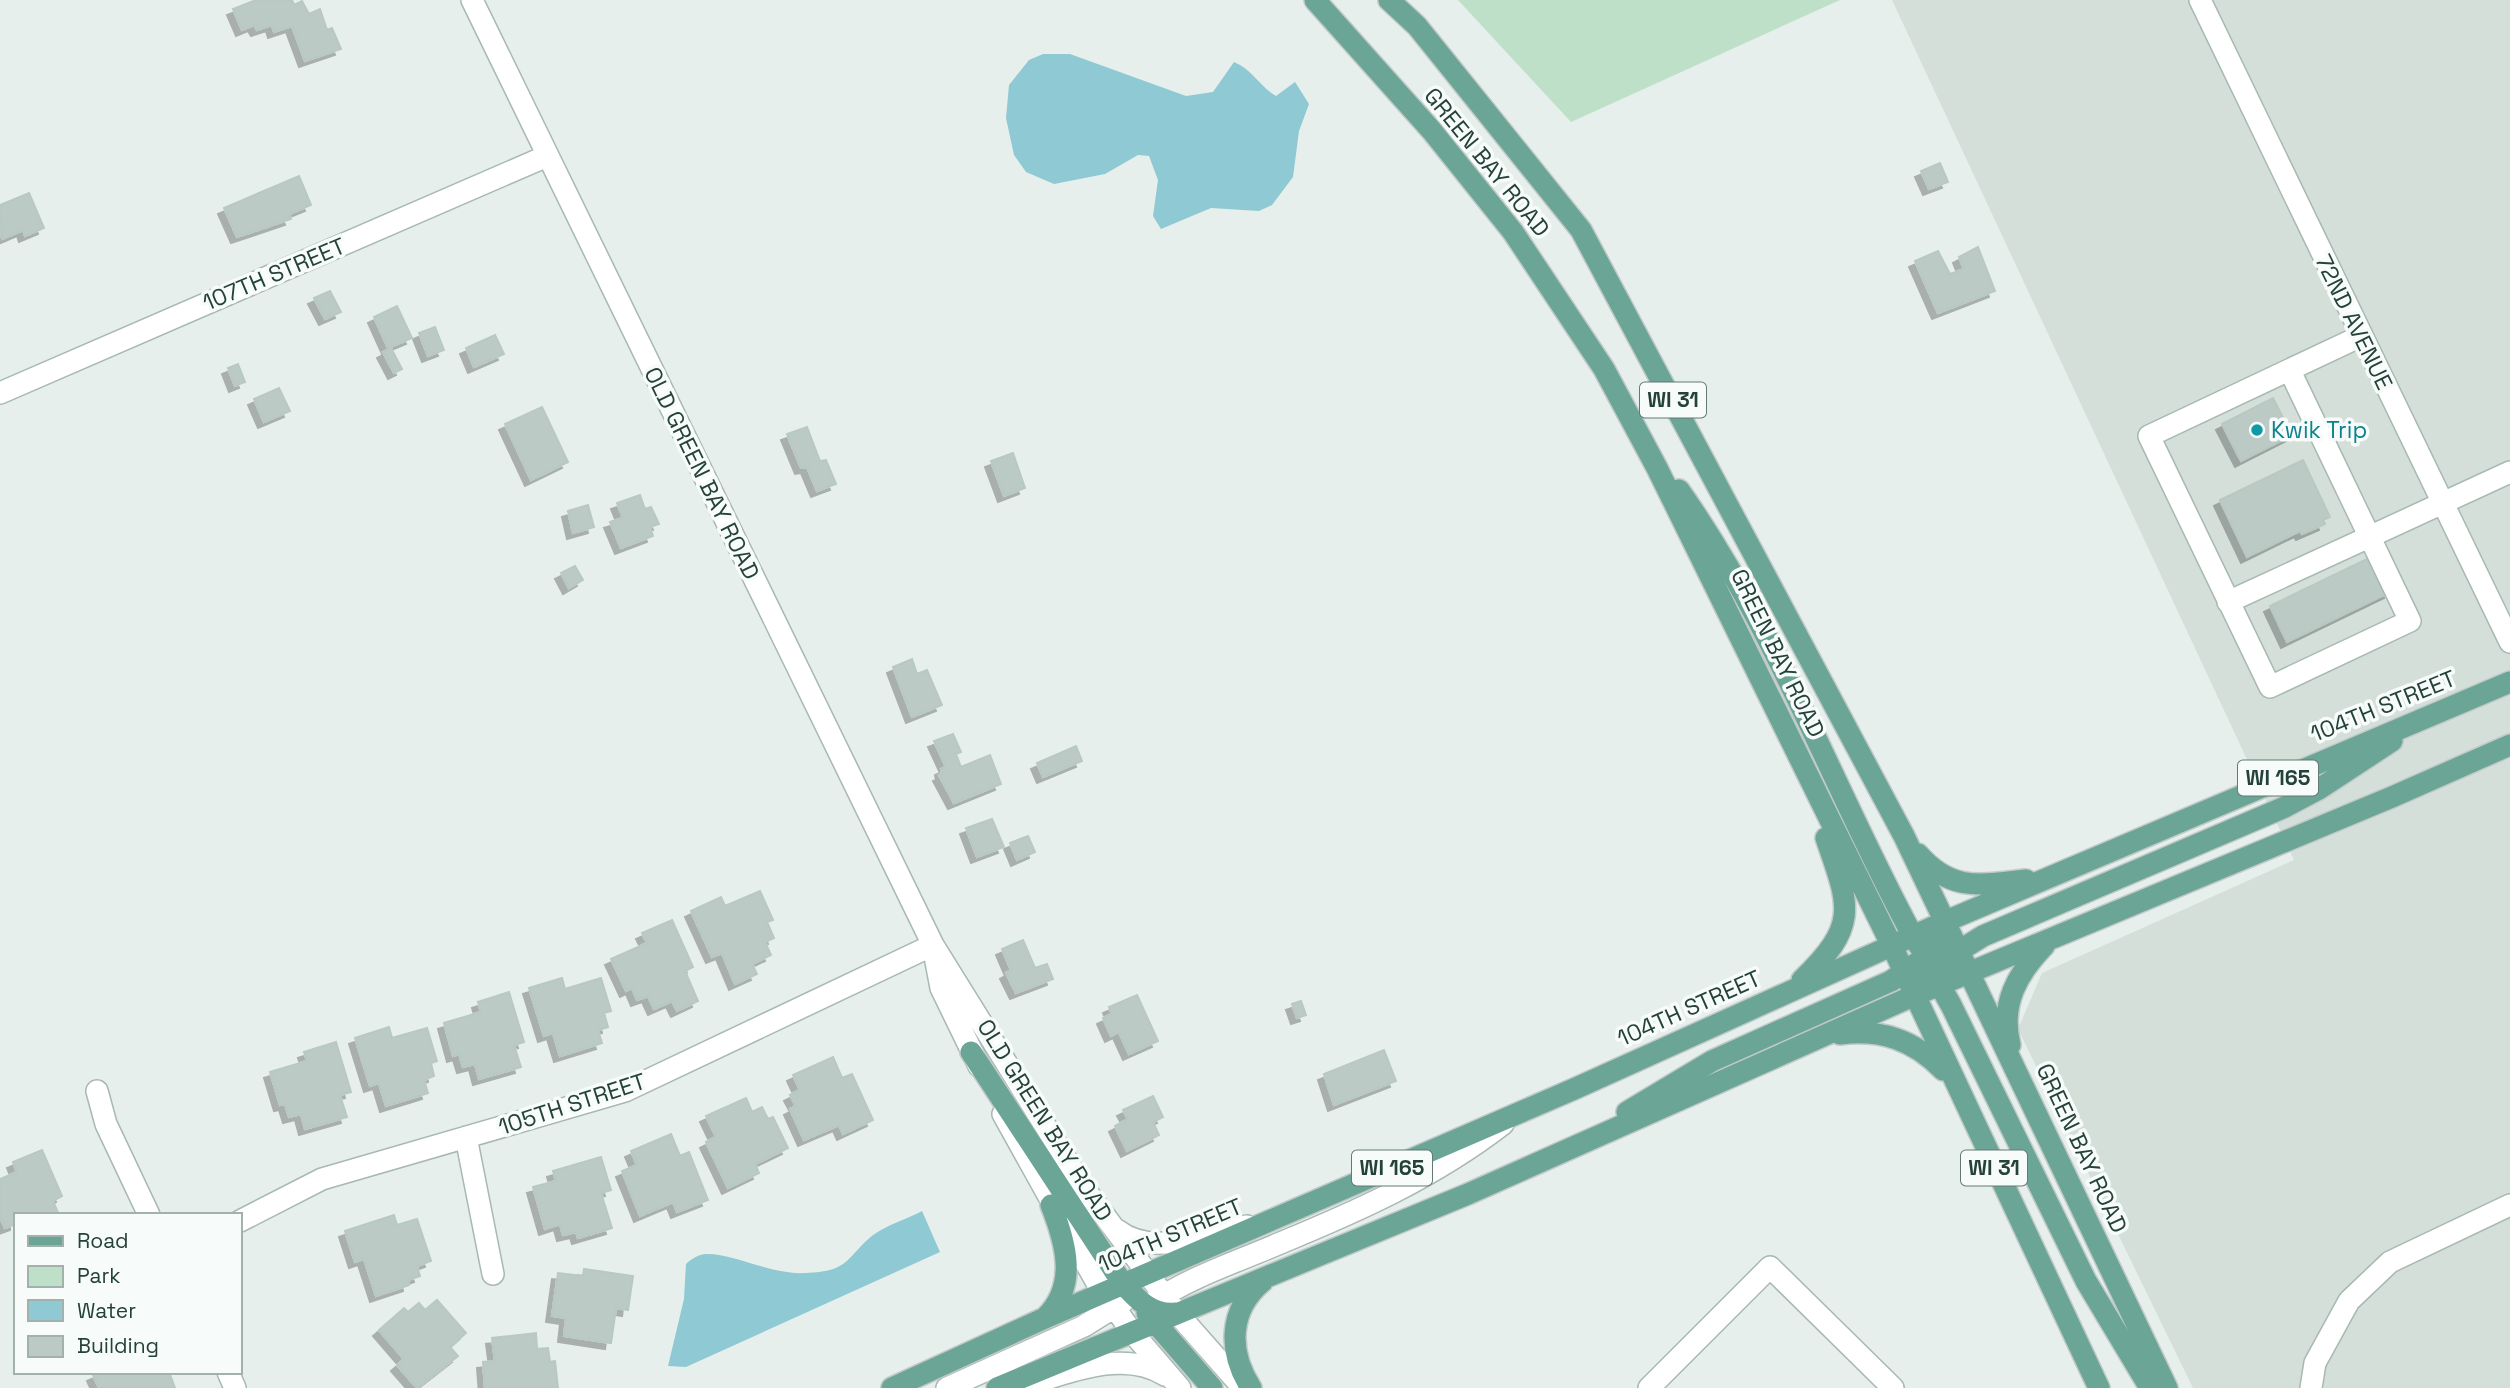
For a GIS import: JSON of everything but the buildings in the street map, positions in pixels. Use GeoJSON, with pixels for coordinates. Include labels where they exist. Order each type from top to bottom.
{"type":"FeatureCollection","features":[{"type":"Feature","properties":{"kind":"main road","name":"GREEN BAY ROAD"},"geometry":{"type":"LineString","coordinates":[[1315,0],[1432,131],[1513,232],[1585,338],[1643,440],[1892,946],[1953,1082],[2099,1388]]}},
{"type":"Feature","properties":{"kind":"main road","name":"GREEN BAY ROAD"},"geometry":{"type":"LineString","coordinates":[[1389,0],[1418,26],[1581,230],[1904,835],[2167,1388]]}},
{"type":"Feature","properties":{"kind":"main road"},"geometry":{"type":"LineString","coordinates":[[1643,440],[1711,535],[1740,584],[2086,1281],[2150,1388]]}},
{"type":"Feature","properties":{"kind":"main road","name":"104TH STREET"},"geometry":{"type":"LineString","coordinates":[[997,1388],[1132,1332],[1147,1274],[1516,1115],[1944,922],[2510,682]]}},
{"type":"Feature","properties":{"kind":"main road"},"geometry":{"type":"LineString","coordinates":[[1913,996],[1917,981],[1930,967],[1958,949],[2296,802],[2429,716]]}},
{"type":"Feature","properties":{"kind":"main road","name":"WI 165"},"geometry":{"type":"LineString","coordinates":[[1969,974],[2510,745]]}},
{"type":"Feature","properties":{"kind":"main road"},"geometry":{"type":"LineString","coordinates":[[1792,990],[1833,947],[1845,917],[1844,891],[1815,807],[1817,793]]}},
{"type":"Feature","properties":{"kind":"main road"},"geometry":{"type":"LineString","coordinates":[[1904,835],[1931,868],[1953,881],[1980,884],[2047,878]]}},
{"type":"Feature","properties":{"kind":"main road"},"geometry":{"type":"LineString","coordinates":[[1930,967],[1944,937],[1944,922]]}},
{"type":"Feature","properties":{"kind":"main road"},"geometry":{"type":"LineString","coordinates":[[2016,1071],[2007,1025],[2008,1000],[2020,974],[2048,942]]}},
{"type":"Feature","properties":{"kind":"main road"},"geometry":{"type":"LineString","coordinates":[[1892,946],[1907,947],[1930,967],[1949,973],[1969,974]]}},
{"type":"Feature","properties":{"kind":"main road"},"geometry":{"type":"LineString","coordinates":[[1572,1148],[1712,1061],[1903,973],[1930,967]]}},
{"type":"Feature","properties":{"kind":"main road","name":"104TH STREET"},"geometry":{"type":"LineString","coordinates":[[892,1388],[1045,1318],[1139,1303],[1273,1274],[1572,1148],[1913,996]]}},
{"type":"Feature","properties":{"kind":"main road"},"geometry":{"type":"LineString","coordinates":[[1824,1036],[1870,1033],[1905,1041],[1927,1054],[1953,1082]]}},
{"type":"Feature","properties":{"kind":"main road"},"geometry":{"type":"LineString","coordinates":[[971,1052],[1139,1303],[1212,1388]]}},
{"type":"Feature","properties":{"kind":"main road"},"geometry":{"type":"LineString","coordinates":[[1045,1318],[1059,1303],[1066,1278],[1064,1244],[1051,1205]]}},
{"type":"Feature","properties":{"kind":"main road"},"geometry":{"type":"LineString","coordinates":[[1251,1388],[1235,1356],[1237,1320],[1249,1294],[1273,1274]]}},
{"type":"Feature","properties":{"kind":"street","name":"OLD GREEN BAY ROAD"},"geometry":{"type":"LineString","coordinates":[[472,0],[933,945],[1065,1160],[1147,1274]]}},
{"type":"Feature","properties":{"kind":"street","name":"72ND AVENUE"},"geometry":{"type":"LineString","coordinates":[[2200,0],[2510,642]]}},
{"type":"Feature","properties":{"kind":"street","name":"107TH STREET"},"geometry":{"type":"LineString","coordinates":[[0,393],[547,156]]}},
{"type":"Feature","properties":{"kind":"street"},"geometry":{"type":"LineString","coordinates":[[2290,371],[2410,621],[2270,687],[2149,436],[2361,336]]}},
{"type":"Feature","properties":{"kind":"street"},"geometry":{"type":"LineString","coordinates":[[2228,602],[2368,535],[2510,472]]}},
{"type":"Feature","properties":{"kind":"street","name":"OLD GREEN BAY ROAD"},"geometry":{"type":"LineString","coordinates":[[933,945],[938,981],[971,1052],[1051,1205],[1139,1303],[1243,1388]]}},
{"type":"Feature","properties":{"kind":"street","name":"105TH STREET"},"geometry":{"type":"LineString","coordinates":[[242,1220],[322,1180],[625,1091],[933,945]]}},
{"type":"Feature","properties":{"kind":"street"},"geometry":{"type":"LineString","coordinates":[[97,1091],[106,1124],[148,1213]]}},
{"type":"Feature","properties":{"kind":"street"},"geometry":{"type":"LineString","coordinates":[[947,1388],[1389,1197],[1452,1162],[1516,1115]]}},
{"type":"Feature","properties":{"kind":"street"},"geometry":{"type":"LineString","coordinates":[[466,1138],[493,1274]]}},
{"type":"Feature","properties":{"kind":"street"},"geometry":{"type":"LineString","coordinates":[[2311,1388],[2315,1363],[2349,1301],[2390,1262],[2510,1205]]}},
{"type":"Feature","properties":{"kind":"street"},"geometry":{"type":"LineString","coordinates":[[1110,1224],[1131,1239],[1155,1244],[1264,1223]]}},
{"type":"Feature","properties":{"kind":"street"},"geometry":{"type":"LineString","coordinates":[[1649,1388],[1770,1267],[1893,1388]]}},
{"type":"Feature","properties":{"kind":"street","name":"OLD GREEN BAY ROAD"},"geometry":{"type":"LineString","coordinates":[[1139,1303],[1132,1332],[1177,1384]]}},
{"type":"Feature","properties":{"kind":"street"},"geometry":{"type":"LineString","coordinates":[[1015,1388],[1093,1367],[1127,1363],[1149,1367],[1177,1384]]}},
{"type":"Feature","properties":{"kind":"shaded area"},"geometry":{"type":"Polygon","coordinates":[[[1892,0],[2510,0],[2510,1388],[2193,1388],[2018,1029],[2042,973],[2294,860],[1892,0]]]}},
{"type":"Feature","properties":{"kind":"green space"},"geometry":{"type":"Polygon","coordinates":[[[1458,0],[1840,0],[1571,122],[1458,0]]]}},
{"type":"Feature","properties":{"kind":"water"},"geometry":{"type":"Polygon","coordinates":[[[1043,54],[1070,54],[1186,96],[1213,92],[1234,62],[1246,69],[1276,96],[1295,82],[1309,104],[1299,131],[1293,177],[1272,205],[1259,211],[1211,208],[1161,229],[1153,216],[1158,180],[1149,156],[1138,155],[1105,174],[1054,184],[1026,172],[1014,155],[1006,118],[1009,85],[1029,60],[1043,54]]]}},
{"type":"Feature","properties":{"kind":"water"},"geometry":{"type":"Polygon","coordinates":[[[922,1211],[940,1252],[686,1367],[668,1366],[684,1299],[686,1264],[692,1259],[705,1254],[716,1255],[779,1271],[821,1272],[846,1262],[864,1243],[884,1228],[922,1211]]]}},
{"type":"Feature","properties":{"kind":"place","name":"Kwik Trip"},"geometry":{"type":"Point","coordinates":[2257,430]}}]}
